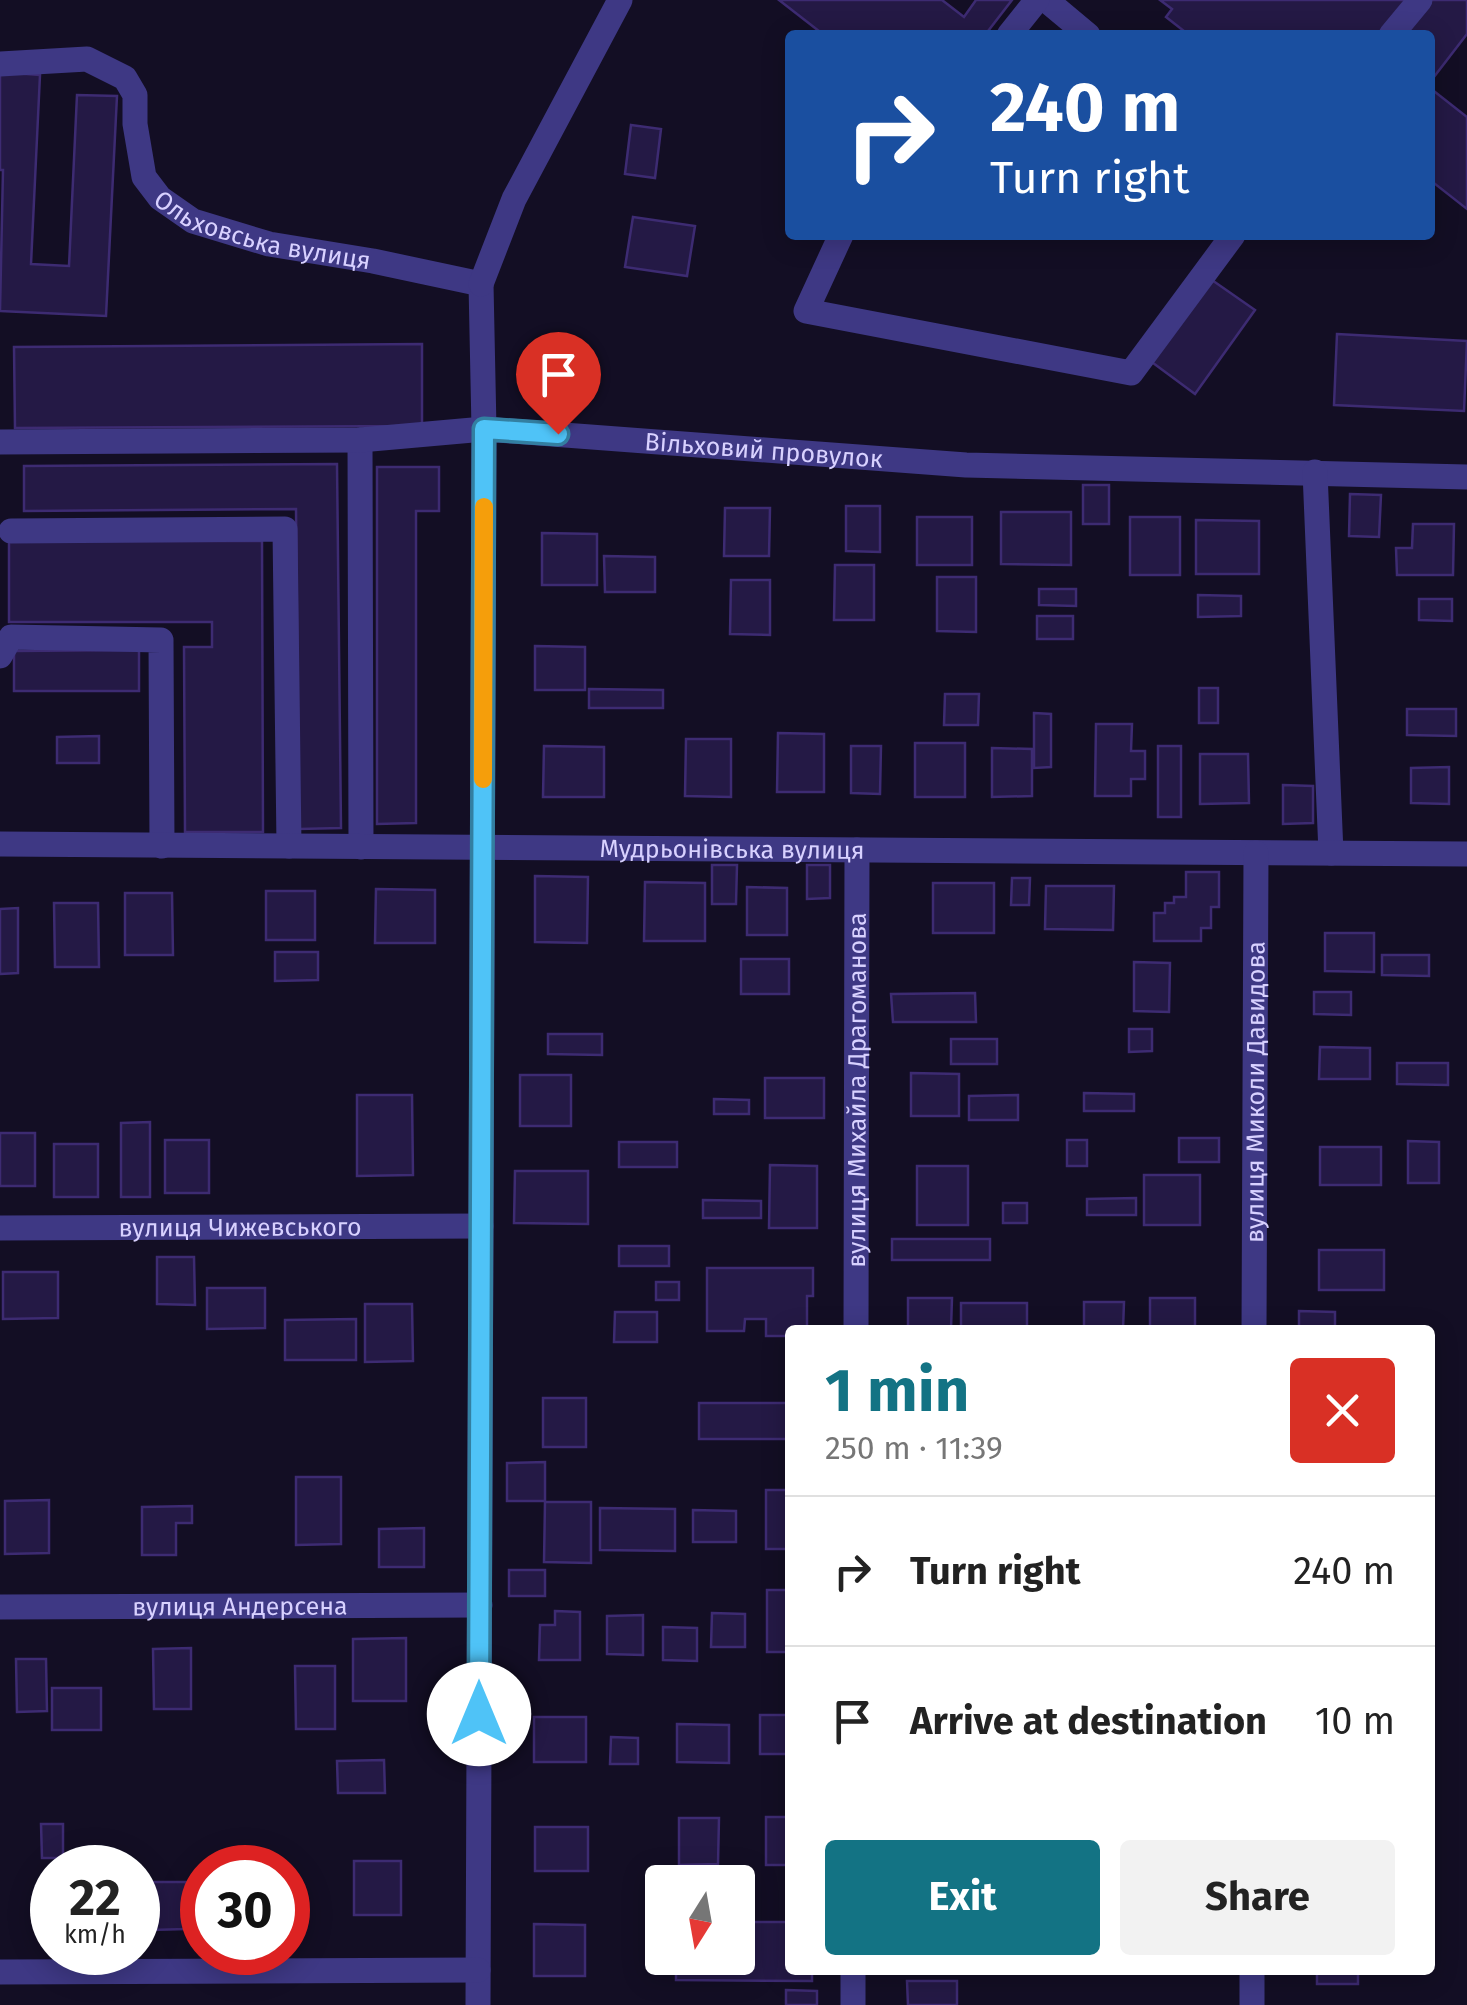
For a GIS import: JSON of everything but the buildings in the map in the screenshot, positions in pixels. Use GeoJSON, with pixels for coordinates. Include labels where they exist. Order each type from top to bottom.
{"type":"FeatureCollection","features":[{"type":"Feature","properties":{"kind":"street"},"geometry":{"type":"LineString","coordinates":[[478,2005],[484,429],[480,284],[514,200],[620,0]]}},
{"type":"Feature","properties":{"kind":"street"},"geometry":{"type":"LineString","coordinates":[[1014,30],[1036,0]]}},
{"type":"Feature","properties":{"kind":"street"},"geometry":{"type":"LineString","coordinates":[[1046,0],[1082,30]]}},
{"type":"Feature","properties":{"kind":"street"},"geometry":{"type":"LineString","coordinates":[[1395,30],[1420,0]]}},
{"type":"Feature","properties":{"kind":"street","name":"Ольховська вулиця"},"geometry":{"type":"LineString","coordinates":[[0,64],[87,60],[125,78],[135,95],[135,124],[144,177],[160,198],[193,221],[269,244],[480,284]]}},
{"type":"Feature","properties":{"kind":"street"},"geometry":{"type":"LineString","coordinates":[[839,240],[806,311],[1131,373],[1229,240]]}},
{"type":"Feature","properties":{"kind":"street","name":"Вільховий провулок"},"geometry":{"type":"LineString","coordinates":[[0,442],[360,440],[484,429],[966,465],[1467,478]]}},
{"type":"Feature","properties":{"kind":"street"},"geometry":{"type":"LineString","coordinates":[[360,440],[362,847]]}},
{"type":"Feature","properties":{"kind":"street"},"geometry":{"type":"LineString","coordinates":[[1315,472],[1331,853]]}},
{"type":"Feature","properties":{"kind":"street"},"geometry":{"type":"LineString","coordinates":[[10,531],[285,529],[288,846]]}},
{"type":"Feature","properties":{"kind":"street"},"geometry":{"type":"LineString","coordinates":[[0,656],[11,637],[161,640],[162,846]]}},
{"type":"Feature","properties":{"kind":"street","name":"Мудрьонівська вулиця"},"geometry":{"type":"LineString","coordinates":[[0,844],[1467,854]]}},
{"type":"Feature","properties":{"kind":"street","name":"вулиця Михайла Драгоманова"},"geometry":{"type":"LineString","coordinates":[[856,1325],[857,850]]}},
{"type":"Feature","properties":{"kind":"street","name":"вулиця Миколи Давидова"},"geometry":{"type":"LineString","coordinates":[[1254,1325],[1256,853]]}},
{"type":"Feature","properties":{"kind":"street","name":"вулиця Чижевського"},"geometry":{"type":"LineString","coordinates":[[0,1228],[481,1226]]}},
{"type":"Feature","properties":{"kind":"street","name":"вулиця Андерсена"},"geometry":{"type":"LineString","coordinates":[[0,1608],[480,1605]]}},
{"type":"Feature","properties":{"kind":"street"},"geometry":{"type":"LineString","coordinates":[[0,1972],[478,1970]]}},
{"type":"Feature","properties":{"kind":"street"},"geometry":{"type":"LineString","coordinates":[[853,2005],[854,1975]]}},
{"type":"Feature","properties":{"kind":"street"},"geometry":{"type":"LineString","coordinates":[[1252,1975],[1252,2005]]}},
{"type":"Feature","properties":{"kind":"slow traffic"},"geometry":{"type":"LineString","coordinates":[[483,779],[484,507]]}},
{"type":"Feature","properties":{"kind":"route"},"geometry":{"type":"LineString","coordinates":[[479,1714],[484,429],[558,434]]}}]}
